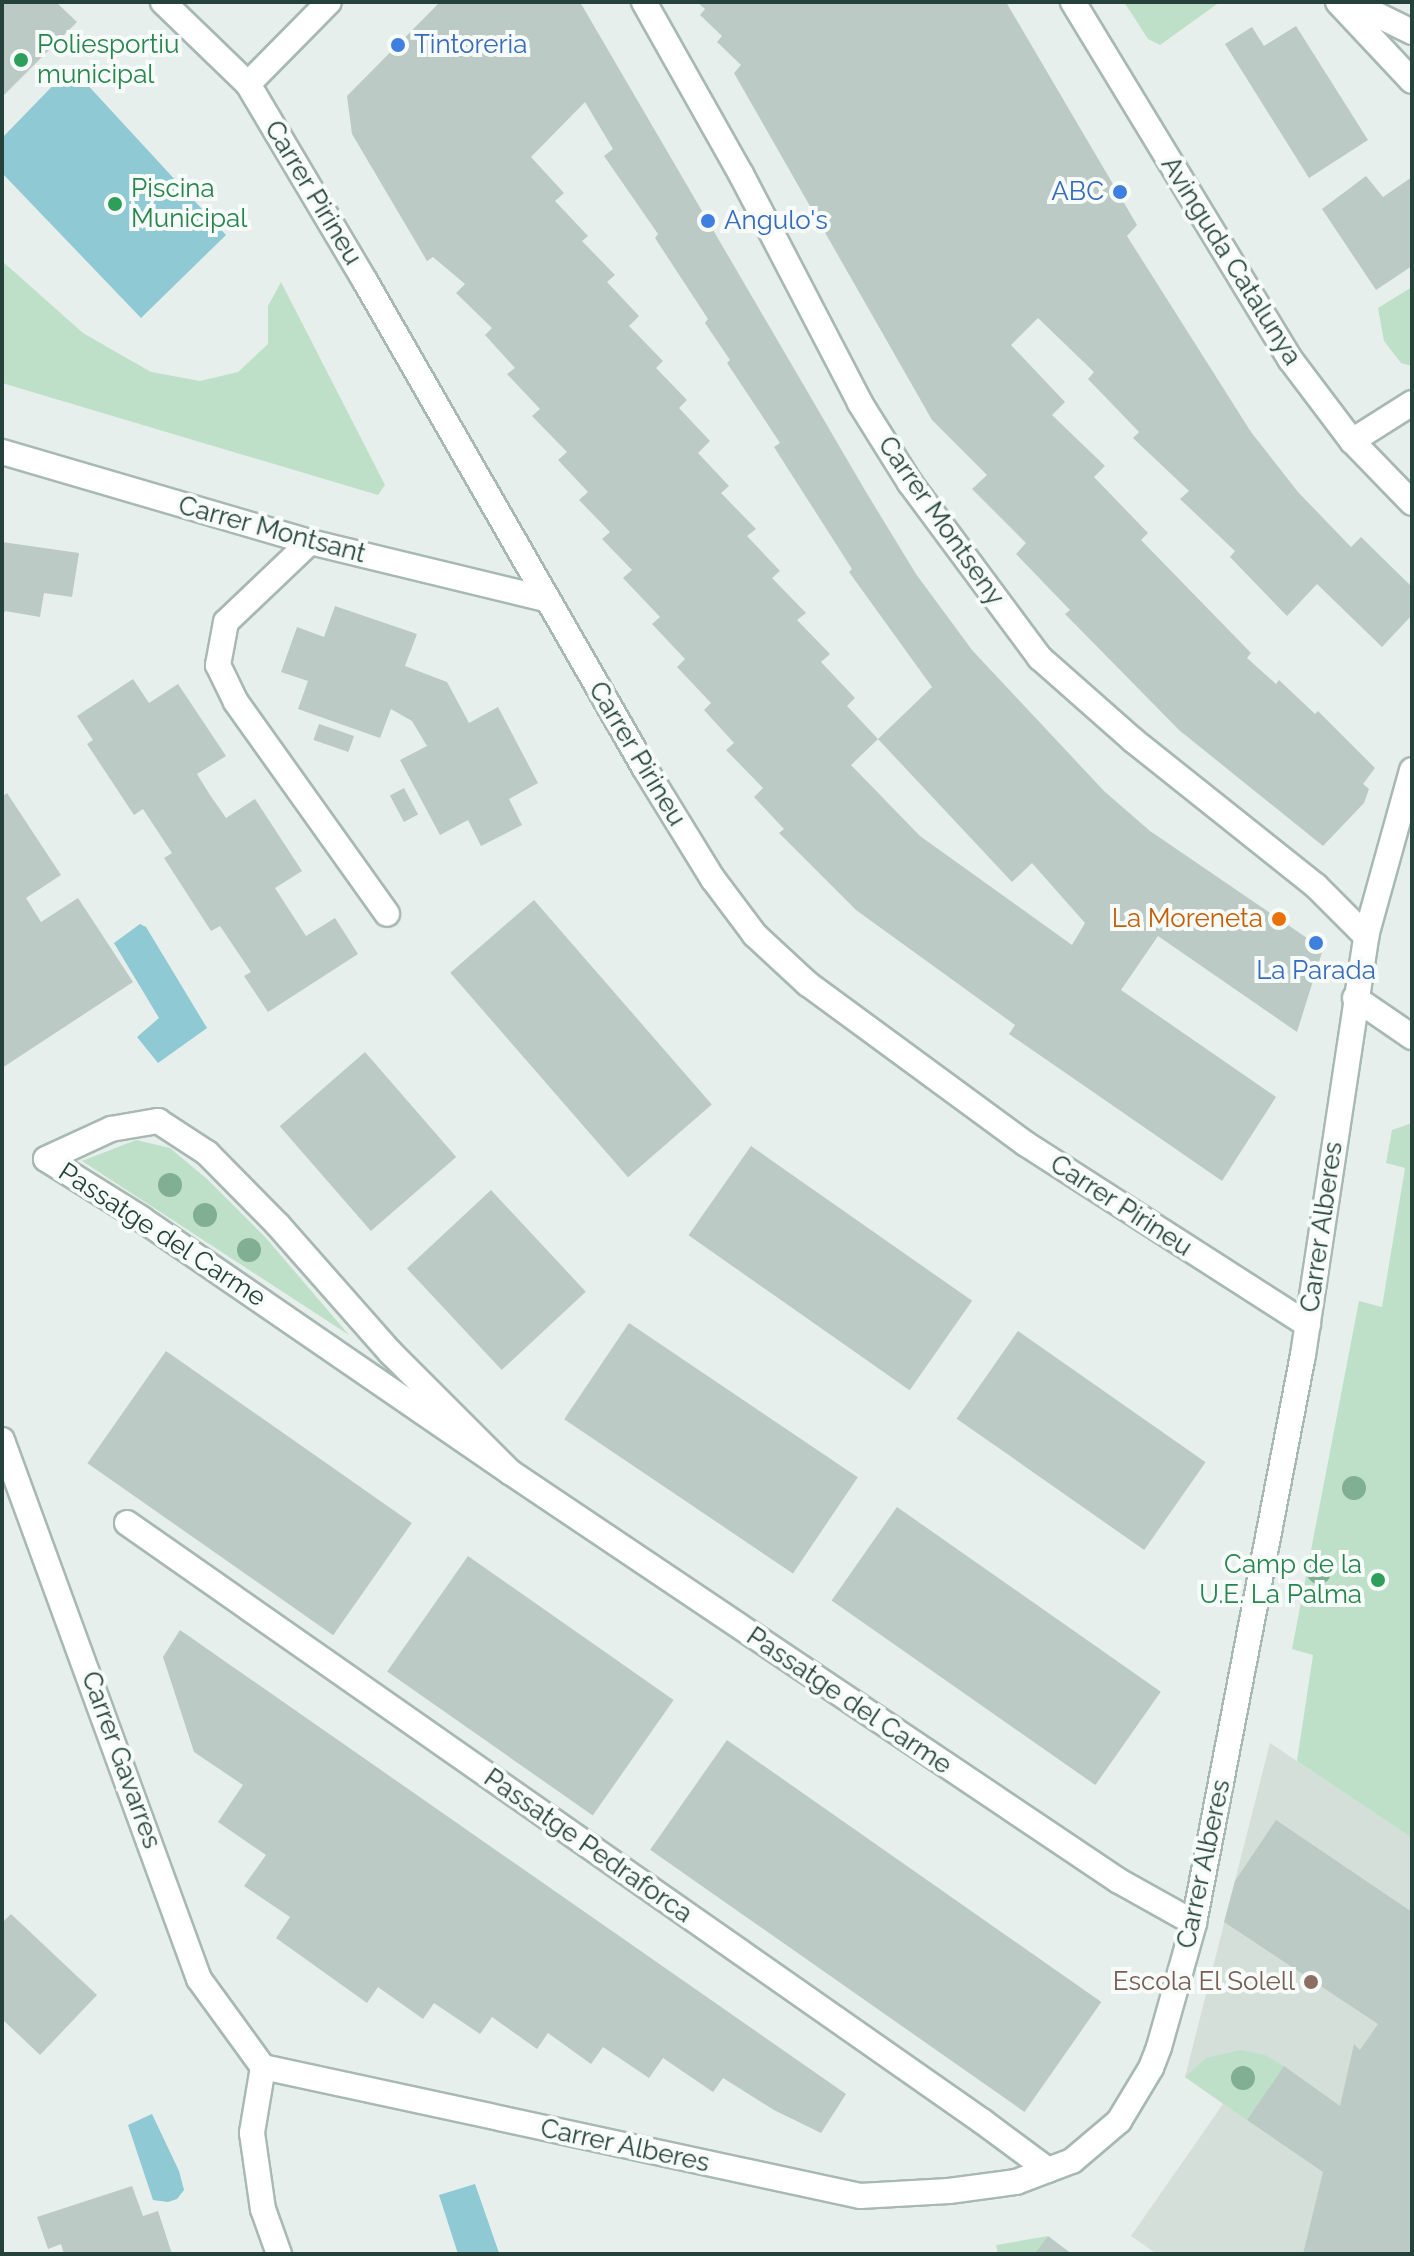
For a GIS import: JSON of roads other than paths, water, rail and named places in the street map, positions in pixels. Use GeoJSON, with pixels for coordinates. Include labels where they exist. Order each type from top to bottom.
{"type":"FeatureCollection","features":[{"type":"Feature","properties":{"kind":"street","name":"Carrer Pirineu"},"geometry":{"type":"LineString","coordinates":[[163,2],[248,84],[365,281],[545,599],[713,879],[755,935],[808,984],[1026,1144],[1308,1325]]}},
{"type":"Feature","properties":{"kind":"street"},"geometry":{"type":"LineString","coordinates":[[248,84],[329,2]]}},
{"type":"Feature","properties":{"kind":"street","name":"Carrer Montseny"},"geometry":{"type":"LineString","coordinates":[[644,2],[741,174],[860,403],[910,483],[1040,658],[1133,740],[1316,886],[1366,936]]}},
{"type":"Feature","properties":{"kind":"street","name":"Avinguda Catalunya"},"geometry":{"type":"LineString","coordinates":[[1073,2],[1253,303],[1352,441],[1412,503]]}},
{"type":"Feature","properties":{"kind":"street"},"geometry":{"type":"LineString","coordinates":[[1338,2],[1412,81]]}},
{"type":"Feature","properties":{"kind":"street"},"geometry":{"type":"LineString","coordinates":[[1351,2],[1412,32]]}},
{"type":"Feature","properties":{"kind":"street"},"geometry":{"type":"LineString","coordinates":[[1352,441],[1412,403]]}},
{"type":"Feature","properties":{"kind":"street","name":"Carrer Montsant"},"geometry":{"type":"LineString","coordinates":[[2,452],[310,542],[545,599]]}},
{"type":"Feature","properties":{"kind":"street"},"geometry":{"type":"LineString","coordinates":[[310,542],[226,622],[218,665],[236,702],[387,914]]}},
{"type":"Feature","properties":{"kind":"street","name":"Carrer Alberes"},"geometry":{"type":"LineString","coordinates":[[263,2067],[860,2196],[1016,2182],[1072,2161],[1119,2121],[1151,2068],[1176,1994],[1194,1923],[1308,1325],[1366,936],[1412,770]]}},
{"type":"Feature","properties":{"kind":"street"},"geometry":{"type":"LineString","coordinates":[[1355,998],[1412,1037]]}},
{"type":"Feature","properties":{"kind":"street","name":"Passatge del Carme"},"geometry":{"type":"LineString","coordinates":[[510,1472],[391,1353],[278,1225],[207,1153],[158,1121],[111,1129],[46,1159],[142,1219],[510,1472],[1119,1881],[1194,1923]]}},
{"type":"Feature","properties":{"kind":"street","name":"Carrer Gavarres"},"geometry":{"type":"LineString","coordinates":[[2,1440],[199,1979],[263,2067]]}},
{"type":"Feature","properties":{"kind":"street","name":"Passatge Pedraforca"},"geometry":{"type":"LineString","coordinates":[[127,1523],[1048,2170]]}},
{"type":"Feature","properties":{"kind":"street"},"geometry":{"type":"LineString","coordinates":[[263,2067],[252,2133],[263,2209],[279,2254]]}},
{"type":"Feature","properties":{"kind":"water","name":"Piscina Municipal"},"geometry":{"type":"Polygon","coordinates":[[[71,67],[226,235],[141,318],[2,173],[2,138],[71,67]]]}},
{"type":"Feature","properties":{"kind":"water"},"geometry":{"type":"Polygon","coordinates":[[[140,924],[146,927],[207,1028],[158,1063],[137,1037],[159,1018],[114,943],[140,924]]]}},
{"type":"Feature","properties":{"kind":"water"},"geometry":{"type":"Polygon","coordinates":[[[152,2114],[179,2171],[184,2190],[177,2199],[168,2202],[153,2200],[128,2125],[152,2114]]]}},
{"type":"Feature","properties":{"kind":"water"},"geometry":{"type":"Polygon","coordinates":[[[475,2184],[497,2254],[458,2254],[439,2195],[475,2184]]]}},
{"type":"Feature","properties":{"kind":"place","name":"Tintoreria"},"geometry":{"type":"Point","coordinates":[398,45]}},
{"type":"Feature","properties":{"kind":"place","name":"Poliesportiu municipal"},"geometry":{"type":"Point","coordinates":[21,60]}},
{"type":"Feature","properties":{"kind":"place","name":"ABC"},"geometry":{"type":"Point","coordinates":[1120,192]}},
{"type":"Feature","properties":{"kind":"place","name":"Piscina Municipal"},"geometry":{"type":"Point","coordinates":[115,204]}},
{"type":"Feature","properties":{"kind":"place","name":"Angulo's"},"geometry":{"type":"Point","coordinates":[708,221]}},
{"type":"Feature","properties":{"kind":"place","name":"La Moreneta"},"geometry":{"type":"Point","coordinates":[1279,919]}},
{"type":"Feature","properties":{"kind":"place","name":"La Parada"},"geometry":{"type":"Point","coordinates":[1316,943]}},
{"type":"Feature","properties":{"kind":"place","name":"Camp de la U.E. La Palma"},"geometry":{"type":"Point","coordinates":[1378,1580]}},
{"type":"Feature","properties":{"kind":"place","name":"Escola El Solell"},"geometry":{"type":"Point","coordinates":[1311,1982]}}]}
